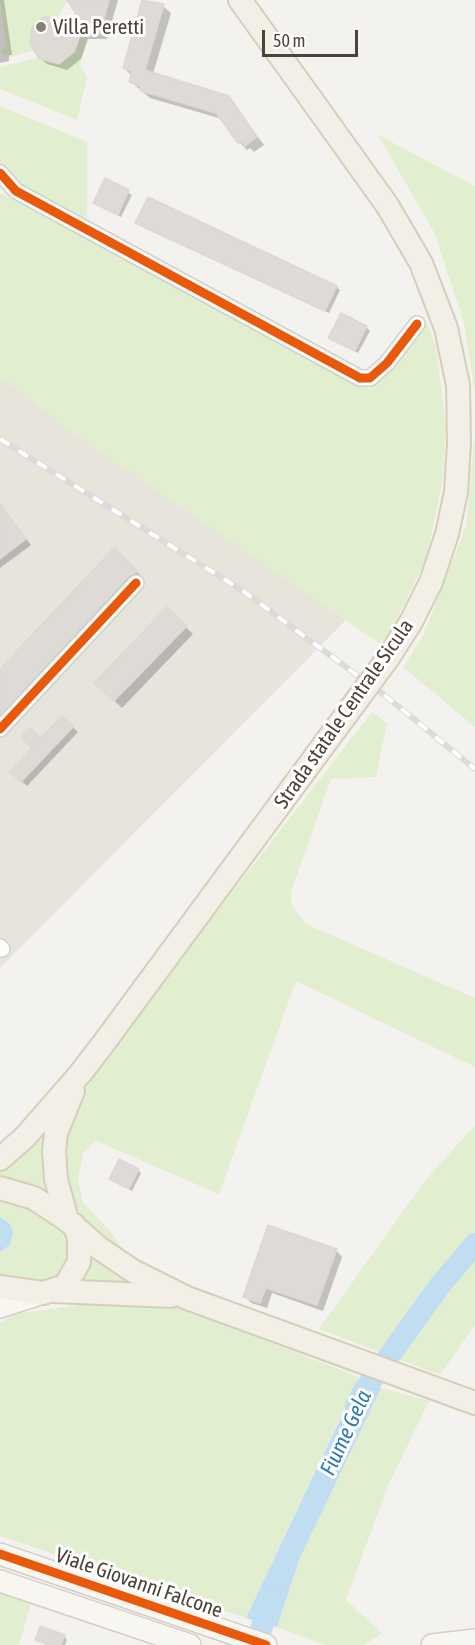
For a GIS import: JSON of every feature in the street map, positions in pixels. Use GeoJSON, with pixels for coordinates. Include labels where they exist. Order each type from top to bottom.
{"type":"FeatureCollection","features":[{"type":"Feature","properties":{"kind":"main road","name":"Strada statale Centrale Sicula"},"geometry":{"type":"LineString","coordinates":[[0,1159],[25,1137],[81,1074],[388,658],[411,622],[434,572],[447,534],[456,492],[459,443],[458,385],[446,328],[421,263],[387,205],[240,0]]}},
{"type":"Feature","properties":{"kind":"main road","name":"Strada statale Centrale Sicula"},"geometry":{"type":"LineString","coordinates":[[48,1292],[65,1286],[79,1262],[81,1248],[56,1179],[54,1151],[59,1126],[81,1074]]}},
{"type":"Feature","properties":{"kind":"main road"},"geometry":{"type":"LineString","coordinates":[[0,1188],[34,1198],[71,1223],[99,1248],[133,1271],[188,1298],[475,1403]]}},
{"type":"Feature","properties":{"kind":"main road"},"geometry":{"type":"LineString","coordinates":[[0,1287],[48,1292],[146,1294],[188,1298]]}},
{"type":"Feature","properties":{"kind":"street"},"geometry":{"type":"LineString","coordinates":[[0,172],[16,191],[360,378],[370,378],[387,363],[417,324]]}},
{"type":"Feature","properties":{"kind":"street"},"geometry":{"type":"LineString","coordinates":[[0,729],[136,583]]}},
{"type":"Feature","properties":{"kind":"street"},"geometry":{"type":"LineString","coordinates":[[0,1307],[48,1292]]}},
{"type":"Feature","properties":{"kind":"street","name":"Viale Giovanni Falcone"},"geometry":{"type":"LineString","coordinates":[[0,1554],[266,1645]]}},
{"type":"Feature","properties":{"kind":"street","name":"Viale Giovanni Falcone"},"geometry":{"type":"LineString","coordinates":[[0,1581],[189,1645]]}},
{"type":"Feature","properties":{"kind":"street"},"geometry":{"type":"LineString","coordinates":[[432,1645],[475,1640]]}},
{"type":"Feature","properties":{"kind":"shaded area"},"geometry":{"type":"Polygon","coordinates":[[[0,325],[357,609],[0,968],[0,325]]]}},
{"type":"Feature","properties":{"kind":"green space"},"geometry":{"type":"Polygon","coordinates":[[[0,0],[67,0],[58,18],[44,17],[33,27],[30,43],[34,50],[12,57],[2,54],[2,48],[6,48],[0,0]]]}},
{"type":"Feature","properties":{"kind":"green space"},"geometry":{"type":"Polygon","coordinates":[[[87,30],[89,33],[80,64],[87,77],[77,120],[0,89],[0,67],[38,58],[59,63],[74,52],[80,36],[87,30]]]}},
{"type":"Feature","properties":{"kind":"green space"},"geometry":{"type":"Polygon","coordinates":[[[0,106],[87,142],[87,221],[24,188],[0,164],[0,106]]]}},
{"type":"Feature","properties":{"kind":"green space"},"geometry":{"type":"Polygon","coordinates":[[[378,135],[475,186],[475,392],[464,323],[434,232],[378,135]]]}},
{"type":"Feature","properties":{"kind":"green space"},"geometry":{"type":"Polygon","coordinates":[[[0,193],[369,389],[427,323],[436,347],[446,427],[443,478],[427,557],[391,631],[380,644],[78,437],[0,377],[0,193]]]}},
{"type":"Feature","properties":{"kind":"green space"},"geometry":{"type":"Polygon","coordinates":[[[475,433],[475,727],[403,667],[423,636],[466,526],[475,433]]]}},
{"type":"Feature","properties":{"kind":"green space"},"geometry":{"type":"Polygon","coordinates":[[[372,712],[387,723],[376,777],[331,779],[291,892],[292,905],[306,924],[475,998],[475,1067],[296,981],[219,1194],[96,1141],[83,1153],[78,1178],[83,1203],[112,1233],[126,1254],[96,1235],[73,1204],[64,1160],[64,1134],[81,1096],[123,1033],[372,712]]]}},
{"type":"Feature","properties":{"kind":"green space"},"geometry":{"type":"Polygon","coordinates":[[[475,1125],[475,1325],[440,1375],[319,1329],[424,1182],[475,1125]]]}},
{"type":"Feature","properties":{"kind":"green space"},"geometry":{"type":"Polygon","coordinates":[[[44,1137],[42,1165],[50,1201],[21,1183],[0,1176],[0,1167],[44,1137]]]}},
{"type":"Feature","properties":{"kind":"green space"},"geometry":{"type":"Polygon","coordinates":[[[0,1195],[29,1206],[60,1228],[71,1243],[71,1262],[62,1275],[49,1281],[0,1276],[0,1252],[6,1249],[5,1219],[0,1217],[0,1195]]]}},
{"type":"Feature","properties":{"kind":"green space"},"geometry":{"type":"Polygon","coordinates":[[[89,1252],[107,1268],[134,1283],[78,1285],[89,1252]]]}},
{"type":"Feature","properties":{"kind":"green space"},"geometry":{"type":"Polygon","coordinates":[[[98,1302],[174,1305],[359,1377],[246,1618],[0,1536],[0,1323],[15,1314],[98,1302]]]}},
{"type":"Feature","properties":{"kind":"green space"},"geometry":{"type":"Polygon","coordinates":[[[381,1388],[429,1401],[387,1488],[346,1600],[382,1633],[364,1645],[325,1645],[277,1627],[300,1558],[381,1388]]]}},
{"type":"Feature","properties":{"kind":"green space"},"geometry":{"type":"Polygon","coordinates":[[[0,1594],[31,1604],[19,1645],[0,1645],[0,1594]]]}},
{"type":"Feature","properties":{"kind":"water"},"geometry":{"type":"Polygon","coordinates":[[[0,1217],[9,1223],[13,1232],[10,1245],[0,1252],[0,1217]]]}},
{"type":"Feature","properties":{"kind":"water"},"geometry":{"type":"Polygon","coordinates":[[[360,1377],[381,1388],[300,1558],[277,1627],[246,1618],[360,1377]]]}},
{"type":"Feature","properties":{"kind":"building"},"geometry":{"type":"Polygon","coordinates":[[[67,0],[109,0],[100,33],[81,33],[74,52],[59,64],[38,58],[30,43],[32,27],[44,17],[80,20],[67,0]]]}},
{"type":"Feature","properties":{"kind":"building"},"geometry":{"type":"Polygon","coordinates":[[[142,0],[164,4],[145,70],[229,96],[257,137],[245,146],[242,142],[238,143],[216,113],[141,91],[140,86],[129,82],[132,71],[123,68],[142,0]]]}},
{"type":"Feature","properties":{"kind":"building"},"geometry":{"type":"Polygon","coordinates":[[[105,178],[129,190],[118,215],[93,203],[105,178]]]}},
{"type":"Feature","properties":{"kind":"building"},"geometry":{"type":"Polygon","coordinates":[[[148,197],[337,286],[325,311],[135,223],[148,197]]]}},
{"type":"Feature","properties":{"kind":"building"},"geometry":{"type":"Polygon","coordinates":[[[341,313],[367,326],[355,351],[328,338],[341,313]]]}},
{"type":"Feature","properties":{"kind":"building"},"geometry":{"type":"Polygon","coordinates":[[[0,504],[26,539],[0,559],[0,504]]]}},
{"type":"Feature","properties":{"kind":"building"},"geometry":{"type":"Polygon","coordinates":[[[114,548],[138,571],[129,576],[0,715],[0,669],[114,548]]]}},
{"type":"Feature","properties":{"kind":"building"},"geometry":{"type":"Polygon","coordinates":[[[167,607],[187,626],[114,701],[94,683],[167,607]]]}},
{"type":"Feature","properties":{"kind":"building"},"geometry":{"type":"Polygon","coordinates":[[[62,716],[74,726],[21,782],[10,772],[32,748],[21,737],[30,728],[41,738],[62,716]]]}},
{"type":"Feature","properties":{"kind":"building"},"geometry":{"type":"Polygon","coordinates":[[[119,1159],[139,1169],[129,1189],[109,1179],[119,1159]]]}},
{"type":"Feature","properties":{"kind":"building"},"geometry":{"type":"Polygon","coordinates":[[[268,1225],[337,1249],[317,1305],[266,1288],[260,1303],[243,1297],[268,1225]]]}},
{"type":"Feature","properties":{"kind":"building"},"geometry":{"type":"Polygon","coordinates":[[[40,1626],[65,1635],[61,1645],[49,1645],[35,1640],[40,1626]]]}},
{"type":"Feature","properties":{"kind":"waterway","name":"Fiume Gela"},"geometry":{"type":"LineString","coordinates":[[356,1407],[363,1392],[441,1284],[475,1244]]}},
{"type":"Feature","properties":{"kind":"waterway","name":"Fiume Gela"},"geometry":{"type":"LineString","coordinates":[[256,1645],[272,1596]]}},
{"type":"Feature","properties":{"kind":"railway"},"geometry":{"type":"LineString","coordinates":[[0,439],[243,591],[388,698],[475,769]]}},
{"type":"Feature","properties":{"kind":"cycle path"},"geometry":{"type":"LineString","coordinates":[[0,173],[16,191],[360,378],[370,378],[387,363],[417,324]]}},
{"type":"Feature","properties":{"kind":"cycle path"},"geometry":{"type":"LineString","coordinates":[[0,729],[136,583]]}},
{"type":"Feature","properties":{"kind":"cycle path"},"geometry":{"type":"LineString","coordinates":[[0,1554],[266,1645]]}},
{"type":"Feature","properties":{"kind":"place","name":"Villa Peretti"},"geometry":{"type":"Point","coordinates":[41,27]}}]}
